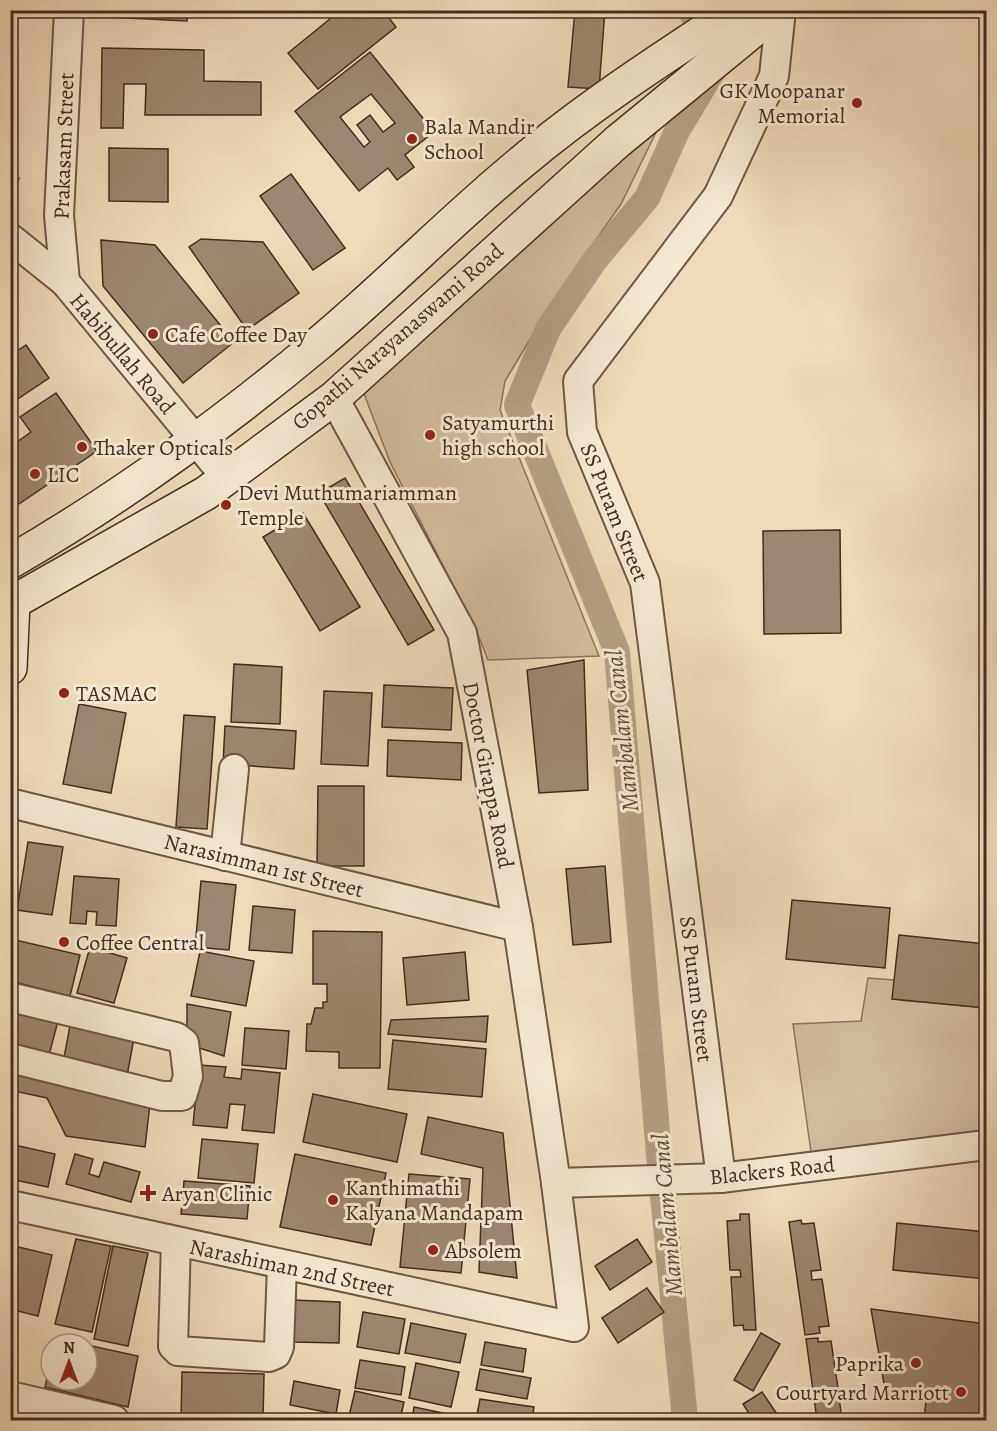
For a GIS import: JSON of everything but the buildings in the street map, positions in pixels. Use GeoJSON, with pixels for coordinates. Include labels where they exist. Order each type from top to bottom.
{"type":"FeatureCollection","features":[{"type":"Feature","properties":{"kind":"main road"},"geometry":{"type":"LineString","coordinates":[[735,22],[779,10]]}},
{"type":"Feature","properties":{"kind":"main road","name":"Gopathi Narayanaswami Road"},"geometry":{"type":"LineString","coordinates":[[10,562],[59,534],[196,440],[318,344],[522,161],[593,107],[651,65],[735,22]]}},
{"type":"Feature","properties":{"kind":"main road","name":"Gopathi Narayanaswami Road"},"geometry":{"type":"LineString","coordinates":[[12,601],[166,516],[226,477],[334,398],[617,142],[735,22]]}},
{"type":"Feature","properties":{"kind":"main road"},"geometry":{"type":"LineString","coordinates":[[369,299],[401,335]]}},
{"type":"Feature","properties":{"kind":"main road"},"geometry":{"type":"LineString","coordinates":[[10,668],[12,601]]}},
{"type":"Feature","properties":{"kind":"street","name":"Prakasam Street"},"geometry":{"type":"LineString","coordinates":[[65,282],[59,215],[69,10]]}},
{"type":"Feature","properties":{"kind":"street","name":"SS Puram Street"},"geometry":{"type":"LineString","coordinates":[[721,1178],[645,584],[582,432],[578,381],[718,196],[774,76],[779,10]]}},
{"type":"Feature","properties":{"kind":"street","name":"Habibullah Road"},"geometry":{"type":"LineString","coordinates":[[10,238],[65,282],[226,477]]}},
{"type":"Feature","properties":{"kind":"street","name":"Doctor Girappa Road"},"geometry":{"type":"LineString","coordinates":[[334,398],[462,633],[518,927],[556,1183],[574,1327]]}},
{"type":"Feature","properties":{"kind":"street"},"geometry":{"type":"LineString","coordinates":[[225,856],[234,769]]}},
{"type":"Feature","properties":{"kind":"street","name":"Narasimman 1st Street"},"geometry":{"type":"LineString","coordinates":[[10,803],[518,927]]}},
{"type":"Feature","properties":{"kind":"street"},"geometry":{"type":"LineString","coordinates":[[10,997],[176,1037],[184,1043],[188,1076],[182,1096],[162,1096],[10,1058]]}},
{"type":"Feature","properties":{"kind":"street","name":"Blackers Road"},"geometry":{"type":"LineString","coordinates":[[556,1183],[649,1181],[684,1177],[721,1178],[987,1145]]}},
{"type":"Feature","properties":{"kind":"street","name":"Narashiman 2nd Street"},"geometry":{"type":"LineString","coordinates":[[10,1205],[282,1266],[574,1327]]}},
{"type":"Feature","properties":{"kind":"street"},"geometry":{"type":"LineString","coordinates":[[176,1242],[173,1346],[178,1351],[269,1357],[276,1354],[279,1347],[282,1266]]}},
{"type":"Feature","properties":{"kind":"street"},"geometry":{"type":"LineString","coordinates":[[10,1396],[114,1420]]}},
{"type":"Feature","properties":{"kind":"shaded area"},"geometry":{"type":"Polygon","coordinates":[[[664,116],[621,204],[555,298],[505,381],[500,410],[599,656],[488,660],[477,632],[390,462],[361,386],[664,116]]]}},
{"type":"Feature","properties":{"kind":"shaded area"},"geometry":{"type":"Polygon","coordinates":[[[868,978],[894,980],[900,1000],[986,1008],[986,1138],[812,1159],[793,1024],[861,1021],[868,978]]]}},
{"type":"Feature","properties":{"kind":"waterway","name":"Mambalam Canal"},"geometry":{"type":"LineString","coordinates":[[685,1420],[659,1155],[617,652],[517,405],[548,329],[595,260],[647,198],[677,131],[714,69],[691,10]]}},
{"type":"Feature","properties":{"kind":"place","name":"GK Moopanar Memorial"},"geometry":{"type":"Point","coordinates":[857,103]}},
{"type":"Feature","properties":{"kind":"place","name":"Bala Mandir School"},"geometry":{"type":"Point","coordinates":[412,139]}},
{"type":"Feature","properties":{"kind":"place","name":"Cafe Coffee Day"},"geometry":{"type":"Point","coordinates":[153,334]}},
{"type":"Feature","properties":{"kind":"place","name":"Satyamurthi high school"},"geometry":{"type":"Point","coordinates":[430,435]}},
{"type":"Feature","properties":{"kind":"place","name":"Thaker Opticals"},"geometry":{"type":"Point","coordinates":[82,447]}},
{"type":"Feature","properties":{"kind":"place","name":"LIC"},"geometry":{"type":"Point","coordinates":[35,474]}},
{"type":"Feature","properties":{"kind":"place","name":"Devi Muthumariamman Temple"},"geometry":{"type":"Point","coordinates":[226,505]}},
{"type":"Feature","properties":{"kind":"place","name":"TASMAC"},"geometry":{"type":"Point","coordinates":[64,693]}},
{"type":"Feature","properties":{"kind":"place","name":"Coffee Central"},"geometry":{"type":"Point","coordinates":[64,942]}},
{"type":"Feature","properties":{"kind":"place","name":"Aryan Clinic"},"geometry":{"type":"Point","coordinates":[148,1193]}},
{"type":"Feature","properties":{"kind":"place","name":"Kanthimathi Kalyana Mandapam"},"geometry":{"type":"Point","coordinates":[333,1200]}},
{"type":"Feature","properties":{"kind":"place","name":"Absolem"},"geometry":{"type":"Point","coordinates":[433,1250]}},
{"type":"Feature","properties":{"kind":"place","name":"Paprika"},"geometry":{"type":"Point","coordinates":[916,1363]}},
{"type":"Feature","properties":{"kind":"place","name":"Courtyard Marriott"},"geometry":{"type":"Point","coordinates":[961,1392]}}]}
